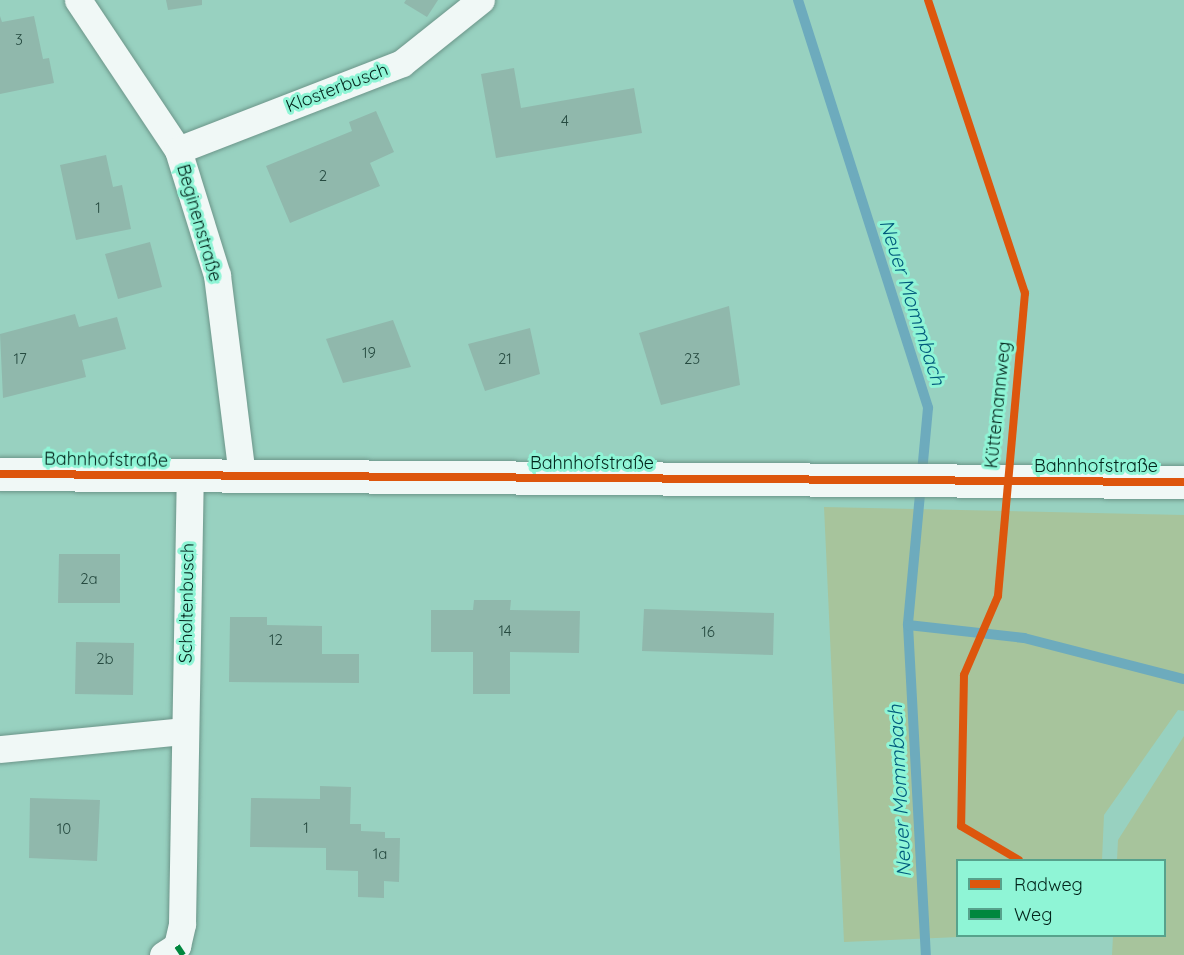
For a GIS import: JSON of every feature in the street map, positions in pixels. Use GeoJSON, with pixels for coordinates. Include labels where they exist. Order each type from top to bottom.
{"type":"FeatureCollection","features":[{"type":"Feature","properties":{"kind":"street","name":"Beginenstraße"},"geometry":{"type":"LineString","coordinates":[[78,0],[178,150],[217,275],[242,476]]}},
{"type":"Feature","properties":{"kind":"street","name":"Klosterbusch"},"geometry":{"type":"LineString","coordinates":[[178,150],[402,63],[481,0]]}},
{"type":"Feature","properties":{"kind":"street","name":"Bahnhofstraße"},"geometry":{"type":"LineString","coordinates":[[0,474],[1184,482]]}},
{"type":"Feature","properties":{"kind":"street","name":"Scholtenbusch"},"geometry":{"type":"LineString","coordinates":[[163,955],[177,946],[182,924],[183,730],[190,476]]}},
{"type":"Feature","properties":{"kind":"street"},"geometry":{"type":"LineString","coordinates":[[0,749],[183,730]]}},
{"type":"Feature","properties":{"kind":"green space"},"geometry":{"type":"Polygon","coordinates":[[[824,507],[1184,515],[1184,711],[1178,710],[1104,815],[1102,859],[956,859],[956,937],[959,937],[844,942],[824,507]]]}},
{"type":"Feature","properties":{"kind":"green space"},"geometry":{"type":"Polygon","coordinates":[[[1184,736],[1184,955],[1112,955],[1113,937],[1166,937],[1166,859],[1117,859],[1118,840],[1184,736]]]}},
{"type":"Feature","properties":{"kind":"building"},"geometry":{"type":"Polygon","coordinates":[[[166,0],[202,0],[202,5],[168,10],[166,0]]]}},
{"type":"Feature","properties":{"kind":"building"},"geometry":{"type":"Polygon","coordinates":[[[406,0],[438,0],[427,17],[404,3],[406,0]]]}},
{"type":"Feature","properties":{"kind":"building"},"geometry":{"type":"Polygon","coordinates":[[[0,16],[2,22],[34,16],[43,59],[49,58],[54,83],[0,94],[0,16]]]}},
{"type":"Feature","properties":{"kind":"building"},"geometry":{"type":"Polygon","coordinates":[[[514,68],[521,108],[634,88],[642,133],[496,158],[481,74],[514,68]]]}},
{"type":"Feature","properties":{"kind":"building"},"geometry":{"type":"Polygon","coordinates":[[[376,111],[394,152],[370,163],[380,186],[290,223],[266,166],[352,131],[349,122],[376,111]]]}},
{"type":"Feature","properties":{"kind":"building"},"geometry":{"type":"Polygon","coordinates":[[[106,155],[113,187],[122,185],[131,229],[76,240],[60,165],[106,155]]]}},
{"type":"Feature","properties":{"kind":"building"},"geometry":{"type":"Polygon","coordinates":[[[150,242],[162,287],[118,299],[105,254],[150,242]]]}},
{"type":"Feature","properties":{"kind":"building"},"geometry":{"type":"Polygon","coordinates":[[[729,306],[740,385],[661,405],[639,333],[729,306]]]}},
{"type":"Feature","properties":{"kind":"building"},"geometry":{"type":"Polygon","coordinates":[[[75,314],[79,327],[117,317],[126,349],[82,360],[86,377],[3,398],[0,334],[75,314]]]}},
{"type":"Feature","properties":{"kind":"building"},"geometry":{"type":"Polygon","coordinates":[[[393,320],[411,367],[343,383],[326,339],[393,320]]]}},
{"type":"Feature","properties":{"kind":"building"},"geometry":{"type":"Polygon","coordinates":[[[530,328],[540,374],[485,391],[468,344],[530,328]]]}},
{"type":"Feature","properties":{"kind":"building"},"geometry":{"type":"Polygon","coordinates":[[[59,554],[120,554],[120,603],[58,603],[59,554]]]}},
{"type":"Feature","properties":{"kind":"building"},"geometry":{"type":"Polygon","coordinates":[[[474,600],[511,600],[510,610],[580,611],[579,653],[510,652],[510,694],[473,694],[473,652],[431,652],[431,610],[473,610],[474,600]]]}},
{"type":"Feature","properties":{"kind":"building"},"geometry":{"type":"Polygon","coordinates":[[[644,609],[774,613],[773,655],[642,651],[644,609]]]}},
{"type":"Feature","properties":{"kind":"building"},"geometry":{"type":"Polygon","coordinates":[[[230,617],[267,617],[267,625],[322,626],[322,654],[359,654],[359,683],[229,682],[230,617]]]}},
{"type":"Feature","properties":{"kind":"building"},"geometry":{"type":"Polygon","coordinates":[[[76,642],[134,643],[133,695],[75,694],[76,642]]]}},
{"type":"Feature","properties":{"kind":"building"},"geometry":{"type":"Polygon","coordinates":[[[320,786],[351,787],[350,824],[361,824],[361,831],[385,832],[385,838],[400,838],[399,882],[384,881],[384,898],[358,897],[358,871],[326,870],[326,848],[250,847],[251,798],[320,799],[320,786]]]}},
{"type":"Feature","properties":{"kind":"building"},"geometry":{"type":"Polygon","coordinates":[[[30,798],[100,800],[97,861],[29,858],[30,798]]]}},
{"type":"Feature","properties":{"kind":"waterway","name":"Neuer Mommbach"},"geometry":{"type":"LineString","coordinates":[[798,0],[928,408],[908,625],[926,955]]}},
{"type":"Feature","properties":{"kind":"waterway","name":"Neuer Mommbach"},"geometry":{"type":"LineString","coordinates":[[908,625],[1024,638],[1184,679]]}},
{"type":"Feature","properties":{"kind":"marked path"},"geometry":{"type":"LineString","coordinates":[[177,946],[183,955]]}},
{"type":"Feature","properties":{"kind":"cycle path","name":"Küttemannweg"},"geometry":{"type":"LineString","coordinates":[[928,0],[1025,293],[998,596],[964,675],[961,826],[1017,859]]}},
{"type":"Feature","properties":{"kind":"cycle path","name":"Küttemannweg"},"geometry":{"type":"LineString","coordinates":[[0,474],[1184,482]]}}]}
